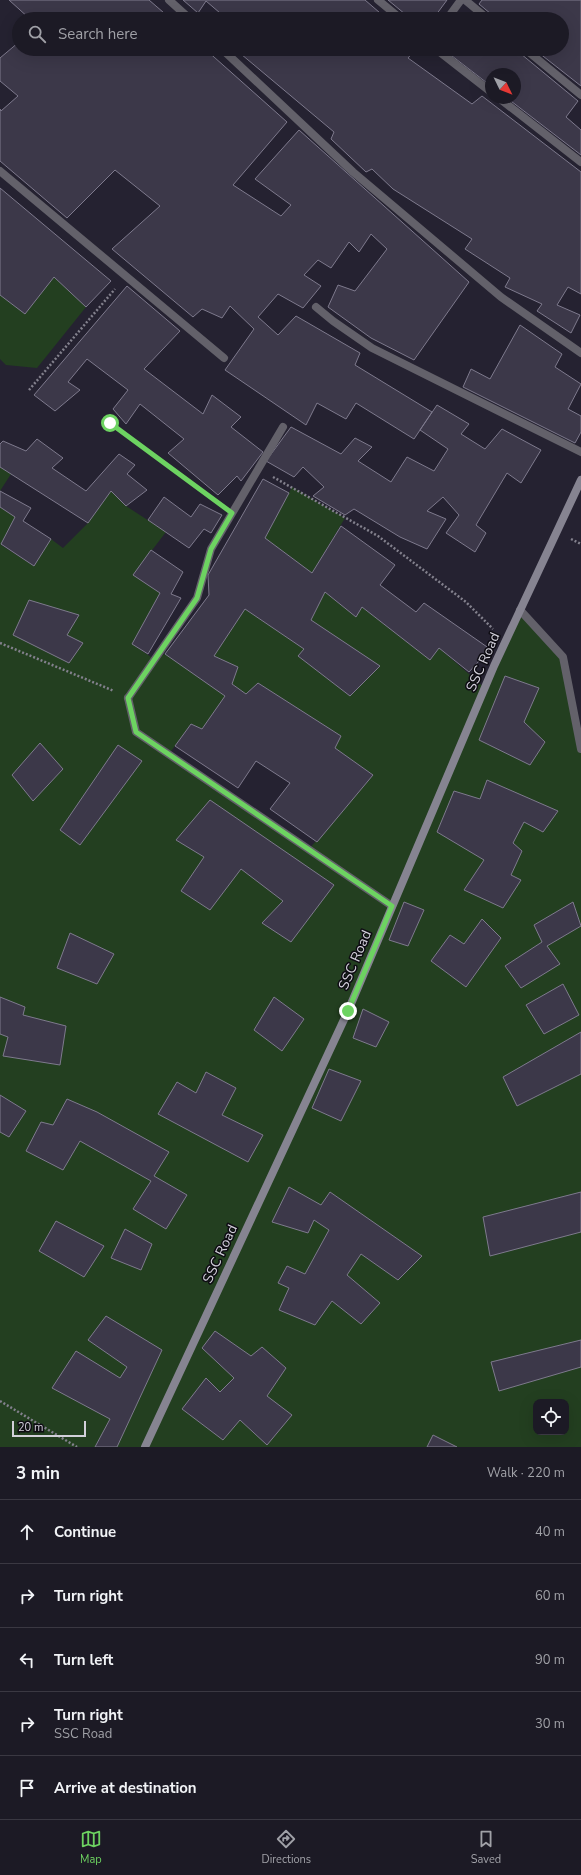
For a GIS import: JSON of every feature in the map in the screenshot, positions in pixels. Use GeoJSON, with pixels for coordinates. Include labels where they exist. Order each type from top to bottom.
{"type":"FeatureCollection","features":[{"type":"Feature","properties":{"kind":"street"},"geometry":{"type":"LineString","coordinates":[[169,0],[182,12]]}},
{"type":"Feature","properties":{"kind":"street"},"geometry":{"type":"LineString","coordinates":[[378,0],[393,12]]}},
{"type":"Feature","properties":{"kind":"street"},"geometry":{"type":"LineString","coordinates":[[452,12],[461,0]]}},
{"type":"Feature","properties":{"kind":"street"},"geometry":{"type":"LineString","coordinates":[[465,0],[480,12]]}},
{"type":"Feature","properties":{"kind":"street"},"geometry":{"type":"LineString","coordinates":[[229,56],[353,172],[496,292],[581,353]]}},
{"type":"Feature","properties":{"kind":"street"},"geometry":{"type":"LineString","coordinates":[[445,56],[485,87]]}},
{"type":"Feature","properties":{"kind":"street"},"geometry":{"type":"LineString","coordinates":[[534,56],[581,95]]}},
{"type":"Feature","properties":{"kind":"street"},"geometry":{"type":"LineString","coordinates":[[507,104],[581,162]]}},
{"type":"Feature","properties":{"kind":"street"},"geometry":{"type":"LineString","coordinates":[[0,171],[224,358]]}},
{"type":"Feature","properties":{"kind":"street"},"geometry":{"type":"LineString","coordinates":[[316,307],[333,321],[372,348],[581,452]]}},
{"type":"Feature","properties":{"kind":"street"},"geometry":{"type":"LineString","coordinates":[[283,427],[211,549],[197,598],[128,698],[136,732],[392,906]]}},
{"type":"Feature","properties":{"kind":"street","name":"SSC Road"},"geometry":{"type":"LineString","coordinates":[[144,1447],[348,1011],[506,641],[581,480]]}},
{"type":"Feature","properties":{"kind":"street"},"geometry":{"type":"LineString","coordinates":[[520,610],[563,657],[581,749]]}},
{"type":"Feature","properties":{"kind":"path"},"geometry":{"type":"LineString","coordinates":[[29,390],[126,276]]}},
{"type":"Feature","properties":{"kind":"path"},"geometry":{"type":"LineString","coordinates":[[110,423],[232,513]]}},
{"type":"Feature","properties":{"kind":"path"},"geometry":{"type":"LineString","coordinates":[[258,469],[378,536],[466,602],[506,641]]}},
{"type":"Feature","properties":{"kind":"path"},"geometry":{"type":"LineString","coordinates":[[0,643],[128,698]]}},
{"type":"Feature","properties":{"kind":"path"},"geometry":{"type":"LineString","coordinates":[[0,1401],[76,1447]]}},
{"type":"Feature","properties":{"kind":"green space"},"geometry":{"type":"Polygon","coordinates":[[[54,277],[86,307],[37,368],[6,365],[0,359],[0,295],[25,313],[54,277]]]}},
{"type":"Feature","properties":{"kind":"green space"},"geometry":{"type":"Polygon","coordinates":[[[0,467],[11,474],[0,491],[0,467]]]}},
{"type":"Feature","properties":{"kind":"green space"},"geometry":{"type":"Polygon","coordinates":[[[292,487],[345,518],[312,573],[265,538],[292,487]]]}},
{"type":"Feature","properties":{"kind":"green space"},"geometry":{"type":"Polygon","coordinates":[[[111,491],[126,506],[166,532],[133,575],[160,593],[132,644],[154,659],[165,654],[225,696],[202,729],[191,724],[169,754],[309,849],[373,775],[335,748],[341,736],[258,683],[246,694],[232,684],[238,667],[214,656],[245,609],[304,649],[298,656],[350,696],[380,666],[311,620],[325,592],[356,617],[362,607],[430,660],[439,648],[485,688],[520,610],[563,657],[581,749],[581,1447],[0,1447],[0,507],[15,517],[1,545],[34,566],[51,539],[63,548],[88,523],[111,491]]]}},
{"type":"Feature","properties":{"kind":"building"},"geometry":{"type":"Polygon","coordinates":[[[9,0],[149,0],[163,12],[22,12],[9,0]]]}},
{"type":"Feature","properties":{"kind":"building"},"geometry":{"type":"Polygon","coordinates":[[[183,0],[365,0],[379,12],[219,12],[206,1],[199,12],[183,0]]]}},
{"type":"Feature","properties":{"kind":"building"},"geometry":{"type":"Polygon","coordinates":[[[388,0],[447,0],[438,12],[403,12],[388,0]]]}},
{"type":"Feature","properties":{"kind":"building"},"geometry":{"type":"Polygon","coordinates":[[[482,0],[581,0],[581,86],[543,56],[569,56],[569,12],[489,12],[479,4],[482,0]]]}},
{"type":"Feature","properties":{"kind":"building"},"geometry":{"type":"Polygon","coordinates":[[[12,48],[12,56],[213,56],[287,122],[233,185],[281,216],[291,205],[255,179],[299,130],[469,282],[414,360],[371,338],[328,307],[338,285],[355,291],[387,249],[371,234],[359,252],[349,242],[331,268],[318,260],[304,275],[321,286],[303,308],[278,294],[258,317],[278,335],[296,316],[360,353],[355,365],[432,412],[414,439],[356,403],[346,419],[317,403],[306,425],[225,370],[254,329],[230,306],[222,318],[202,309],[193,317],[112,249],[160,206],[115,170],[67,218],[0,161],[0,109],[1,111],[18,96],[0,81],[0,58],[12,48]]]}},
{"type":"Feature","properties":{"kind":"building"},"geometry":{"type":"Polygon","coordinates":[[[243,56],[410,56],[408,58],[472,104],[482,96],[485,98],[485,104],[492,104],[581,172],[581,294],[568,287],[557,305],[580,315],[571,333],[537,311],[542,304],[505,287],[510,278],[465,249],[472,239],[393,189],[372,169],[366,172],[331,139],[334,132],[243,56]]]}},
{"type":"Feature","properties":{"kind":"building"},"geometry":{"type":"Polygon","coordinates":[[[452,56],[523,56],[578,101],[566,117],[581,130],[581,155],[515,104],[521,104],[521,68],[485,68],[485,81],[452,56]]]}},
{"type":"Feature","properties":{"kind":"building"},"geometry":{"type":"Polygon","coordinates":[[[0,188],[111,281],[86,307],[54,277],[25,314],[0,295],[0,188]]]}},
{"type":"Feature","properties":{"kind":"building"},"geometry":{"type":"Polygon","coordinates":[[[127,286],[180,331],[144,369],[203,414],[212,395],[241,417],[231,427],[263,452],[241,481],[237,476],[218,495],[168,453],[184,439],[140,404],[126,424],[113,409],[128,390],[87,359],[68,382],[80,390],[55,411],[34,395],[127,286]]]}},
{"type":"Feature","properties":{"kind":"building"},"geometry":{"type":"Polygon","coordinates":[[[520,325],[562,354],[555,367],[581,384],[568,409],[581,416],[581,432],[575,443],[463,387],[471,369],[490,379],[520,325]]]}},
{"type":"Feature","properties":{"kind":"building"},"geometry":{"type":"Polygon","coordinates":[[[437,405],[469,424],[461,434],[485,449],[502,429],[541,450],[521,483],[507,473],[476,525],[486,533],[475,552],[446,533],[459,515],[443,497],[427,511],[446,519],[427,549],[400,537],[354,509],[345,515],[313,496],[324,487],[303,467],[294,477],[266,461],[291,427],[341,454],[355,438],[372,447],[358,461],[391,482],[407,457],[434,471],[448,449],[420,430],[437,405]]]}},
{"type":"Feature","properties":{"kind":"building"},"geometry":{"type":"Polygon","coordinates":[[[37,439],[63,458],[52,468],[86,491],[119,454],[135,465],[127,474],[147,490],[126,506],[111,491],[88,523],[0,467],[0,444],[3,441],[26,451],[37,439]]]}},
{"type":"Feature","properties":{"kind":"building"},"geometry":{"type":"Polygon","coordinates":[[[263,479],[289,493],[265,538],[312,573],[341,526],[395,565],[380,585],[416,612],[424,603],[490,649],[469,672],[439,648],[430,660],[362,607],[356,617],[325,592],[311,620],[380,666],[350,696],[298,656],[304,649],[245,609],[214,656],[238,667],[232,684],[246,694],[258,683],[341,736],[335,748],[373,775],[317,842],[270,809],[290,783],[256,761],[238,788],[175,746],[191,724],[202,729],[225,696],[165,654],[209,595],[208,575],[263,479]]]}},
{"type":"Feature","properties":{"kind":"building"},"geometry":{"type":"Polygon","coordinates":[[[0,491],[31,508],[23,521],[51,539],[34,566],[1,544],[15,517],[0,507],[0,491]]]}},
{"type":"Feature","properties":{"kind":"building"},"geometry":{"type":"Polygon","coordinates":[[[164,497],[191,517],[200,504],[222,515],[211,533],[204,529],[189,548],[148,520],[164,497]]]}},
{"type":"Feature","properties":{"kind":"building"},"geometry":{"type":"Polygon","coordinates":[[[151,550],[183,572],[171,594],[181,598],[148,654],[132,644],[160,593],[133,575],[151,550]]]}},
{"type":"Feature","properties":{"kind":"building"},"geometry":{"type":"Polygon","coordinates":[[[29,600],[79,615],[67,635],[83,643],[69,663],[13,635],[29,600]]]}},
{"type":"Feature","properties":{"kind":"building"},"geometry":{"type":"Polygon","coordinates":[[[505,676],[539,688],[524,722],[545,742],[530,765],[479,740],[505,676]]]}},
{"type":"Feature","properties":{"kind":"building"},"geometry":{"type":"Polygon","coordinates":[[[40,743],[63,769],[33,801],[12,775],[40,743]]]}},
{"type":"Feature","properties":{"kind":"building"},"geometry":{"type":"Polygon","coordinates":[[[118,745],[142,761],[80,845],[60,830],[118,745]]]}},
{"type":"Feature","properties":{"kind":"building"},"geometry":{"type":"Polygon","coordinates":[[[487,780],[558,811],[543,832],[524,822],[513,843],[522,851],[511,875],[521,880],[503,908],[464,890],[484,860],[437,832],[454,791],[480,799],[487,780]]]}},
{"type":"Feature","properties":{"kind":"building"},"geometry":{"type":"Polygon","coordinates":[[[210,800],[334,885],[291,942],[262,923],[283,901],[241,869],[210,910],[181,891],[204,857],[176,840],[210,800]]]}},
{"type":"Feature","properties":{"kind":"building"},"geometry":{"type":"Polygon","coordinates":[[[404,902],[424,910],[408,946],[389,940],[404,902]]]}},
{"type":"Feature","properties":{"kind":"building"},"geometry":{"type":"Polygon","coordinates":[[[573,902],[581,926],[547,946],[560,964],[521,988],[505,966],[542,942],[534,925],[573,902]]]}},
{"type":"Feature","properties":{"kind":"building"},"geometry":{"type":"Polygon","coordinates":[[[482,919],[501,938],[466,987],[431,961],[450,935],[464,944],[482,919]]]}},
{"type":"Feature","properties":{"kind":"building"},"geometry":{"type":"Polygon","coordinates":[[[70,933],[114,954],[97,984],[57,968],[70,933]]]}},
{"type":"Feature","properties":{"kind":"building"},"geometry":{"type":"Polygon","coordinates":[[[563,984],[579,1015],[544,1034],[526,1005],[563,984]]]}},
{"type":"Feature","properties":{"kind":"building"},"geometry":{"type":"Polygon","coordinates":[[[0,997],[25,1007],[23,1015],[66,1026],[60,1065],[3,1056],[8,1037],[0,1034],[0,997]]]}},
{"type":"Feature","properties":{"kind":"building"},"geometry":{"type":"Polygon","coordinates":[[[274,997],[304,1019],[282,1051],[254,1030],[274,997]]]}},
{"type":"Feature","properties":{"kind":"building"},"geometry":{"type":"Polygon","coordinates":[[[363,1009],[389,1022],[376,1047],[353,1038],[363,1009]]]}},
{"type":"Feature","properties":{"kind":"building"},"geometry":{"type":"Polygon","coordinates":[[[581,1032],[581,1074],[517,1106],[503,1077],[581,1032]]]}},
{"type":"Feature","properties":{"kind":"building"},"geometry":{"type":"Polygon","coordinates":[[[329,1069],[361,1081],[341,1121],[312,1108],[329,1069]]]}},
{"type":"Feature","properties":{"kind":"building"},"geometry":{"type":"Polygon","coordinates":[[[206,1072],[236,1088],[222,1115],[263,1135],[248,1162],[158,1114],[177,1082],[196,1093],[206,1072]]]}},
{"type":"Feature","properties":{"kind":"building"},"geometry":{"type":"Polygon","coordinates":[[[0,1095],[26,1111],[9,1137],[0,1132],[0,1095]]]}},
{"type":"Feature","properties":{"kind":"building"},"geometry":{"type":"Polygon","coordinates":[[[67,1099],[97,1112],[169,1152],[154,1176],[187,1195],[166,1229],[133,1209],[151,1181],[80,1141],[63,1170],[26,1151],[41,1122],[53,1125],[67,1099]]]}},
{"type":"Feature","properties":{"kind":"building"},"geometry":{"type":"Polygon","coordinates":[[[289,1187],[321,1205],[330,1192],[422,1256],[398,1280],[361,1254],[347,1275],[380,1303],[361,1324],[332,1301],[315,1325],[279,1310],[289,1288],[278,1283],[287,1266],[305,1274],[329,1230],[314,1220],[308,1233],[272,1222],[289,1187]]]}},
{"type":"Feature","properties":{"kind":"building"},"geometry":{"type":"Polygon","coordinates":[[[581,1192],[581,1232],[490,1256],[483,1217],[581,1192]]]}},
{"type":"Feature","properties":{"kind":"building"},"geometry":{"type":"Polygon","coordinates":[[[56,1221],[104,1246],[84,1277],[39,1251],[56,1221]]]}},
{"type":"Feature","properties":{"kind":"building"},"geometry":{"type":"Polygon","coordinates":[[[125,1229],[152,1244],[141,1270],[111,1258],[125,1229]]]}},
{"type":"Feature","properties":{"kind":"building"},"geometry":{"type":"Polygon","coordinates":[[[106,1316],[162,1350],[117,1447],[95,1447],[110,1419],[52,1388],[76,1351],[120,1378],[127,1367],[88,1340],[106,1316]]]}},
{"type":"Feature","properties":{"kind":"building"},"geometry":{"type":"Polygon","coordinates":[[[215,1331],[251,1356],[262,1347],[286,1368],[267,1396],[292,1415],[267,1445],[240,1420],[223,1440],[182,1409],[206,1378],[220,1392],[234,1378],[202,1348],[215,1331]]]}},
{"type":"Feature","properties":{"kind":"building"},"geometry":{"type":"Polygon","coordinates":[[[581,1340],[581,1367],[499,1391],[491,1362],[581,1340]]]}},
{"type":"Feature","properties":{"kind":"building"},"geometry":{"type":"Polygon","coordinates":[[[433,1435],[457,1447],[427,1447],[433,1435]]]}},
{"type":"Feature","properties":{"kind":"route"},"geometry":{"type":"LineString","coordinates":[[110,423],[232,513],[211,549],[197,598],[128,698],[136,732],[392,906],[348,1011]]}}]}
